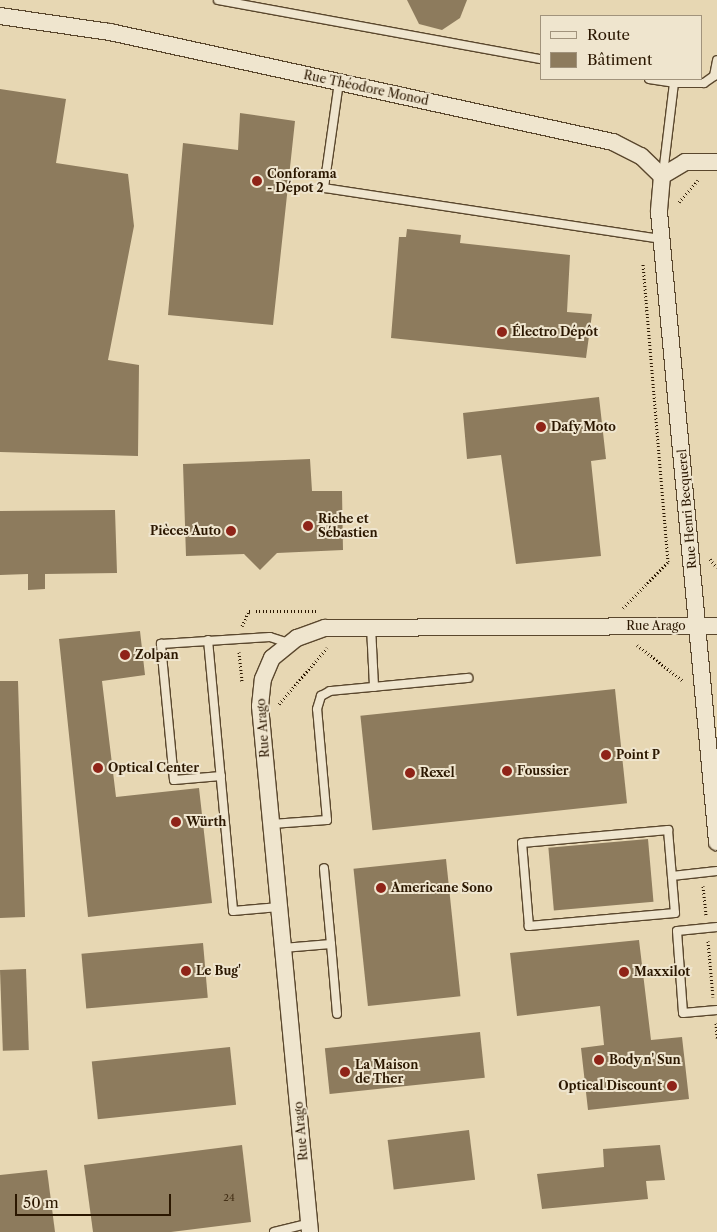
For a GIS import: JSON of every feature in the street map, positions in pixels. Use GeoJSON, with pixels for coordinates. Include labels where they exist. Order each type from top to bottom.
{"type":"FeatureCollection","features":[{"type":"Feature","properties":{"kind":"street","name":"Rue Théodore Monod"},"geometry":{"type":"LineString","coordinates":[[0,16],[104,31],[613,142],[641,156],[662,176]]}},
{"type":"Feature","properties":{"kind":"street"},"geometry":{"type":"LineString","coordinates":[[662,176],[684,162],[717,162]]}},
{"type":"Feature","properties":{"kind":"street","name":"Rue Henri Becquerel"},"geometry":{"type":"LineString","coordinates":[[662,176],[658,198],[661,239],[717,842]]}},
{"type":"Feature","properties":{"kind":"street","name":"Rue Arago"},"geometry":{"type":"LineString","coordinates":[[310,1227],[260,692],[272,658],[288,643],[325,628],[717,626]]}},
{"type":"Feature","properties":{"kind":"lane"},"geometry":{"type":"LineString","coordinates":[[218,0],[540,59]]}},
{"type":"Feature","properties":{"kind":"lane"},"geometry":{"type":"LineString","coordinates":[[655,80],[674,83],[704,83],[714,76],[717,60]]}},
{"type":"Feature","properties":{"kind":"lane"},"geometry":{"type":"LineString","coordinates":[[339,82],[324,188],[661,239]]}},
{"type":"Feature","properties":{"kind":"lane"},"geometry":{"type":"LineString","coordinates":[[662,176],[674,83]]}},
{"type":"Feature","properties":{"kind":"lane"},"geometry":{"type":"LineString","coordinates":[[371,627],[374,687]]}},
{"type":"Feature","properties":{"kind":"lane"},"geometry":{"type":"LineString","coordinates":[[221,776],[174,780],[161,644],[270,637],[288,643]]}},
{"type":"Feature","properties":{"kind":"lane"},"geometry":{"type":"LineString","coordinates":[[208,640],[233,911],[279,907]]}},
{"type":"Feature","properties":{"kind":"lane"},"geometry":{"type":"LineString","coordinates":[[272,824],[327,820],[318,700],[330,691],[468,678]]}},
{"type":"Feature","properties":{"kind":"lane"},"geometry":{"type":"LineString","coordinates":[[668,830],[672,876],[676,913],[530,926],[522,843],[668,830]]}},
{"type":"Feature","properties":{"kind":"lane"},"geometry":{"type":"LineString","coordinates":[[324,868],[337,1014]]}},
{"type":"Feature","properties":{"kind":"lane"},"geometry":{"type":"LineString","coordinates":[[672,876],[717,872]]}},
{"type":"Feature","properties":{"kind":"lane"},"geometry":{"type":"LineString","coordinates":[[716,1010],[683,1013],[677,931],[717,927]]}},
{"type":"Feature","properties":{"kind":"lane"},"geometry":{"type":"LineString","coordinates":[[284,948],[331,944]]}},
{"type":"Feature","properties":{"kind":"lane"},"geometry":{"type":"LineString","coordinates":[[274,1232],[310,1227]]}},
{"type":"Feature","properties":{"kind":"path"},"geometry":{"type":"LineString","coordinates":[[676,208],[702,177]]}},
{"type":"Feature","properties":{"kind":"path"},"geometry":{"type":"LineString","coordinates":[[620,611],[668,562],[643,264]]}},
{"type":"Feature","properties":{"kind":"path"},"geometry":{"type":"LineString","coordinates":[[629,644],[637,645],[682,678],[684,687]]}},
{"type":"Feature","properties":{"kind":"path"},"geometry":{"type":"LineString","coordinates":[[278,715],[277,705],[329,646]]}},
{"type":"Feature","properties":{"kind":"path"},"geometry":{"type":"LineString","coordinates":[[702,873],[716,1010],[717,1038]]}},
{"type":"Feature","properties":{"kind":"building"},"geometry":{"type":"Polygon","coordinates":[[[407,0],[467,0],[460,18],[442,30],[419,24],[407,0]]]}},
{"type":"Feature","properties":{"kind":"building"},"geometry":{"type":"Polygon","coordinates":[[[0,89],[66,99],[56,163],[128,174],[134,226],[108,360],[139,365],[138,456],[0,452],[0,89]]]}},
{"type":"Feature","properties":{"kind":"building"},"geometry":{"type":"Polygon","coordinates":[[[240,113],[295,121],[273,325],[168,315],[183,143],[238,150],[240,113]]]}},
{"type":"Feature","properties":{"kind":"building"},"geometry":{"type":"Polygon","coordinates":[[[407,229],[461,235],[460,243],[570,255],[567,312],[592,314],[586,358],[391,338],[399,237],[406,237],[407,229]]]}},
{"type":"Feature","properties":{"kind":"building"},"geometry":{"type":"Polygon","coordinates":[[[599,397],[606,459],[591,461],[601,556],[516,564],[501,455],[467,459],[463,413],[599,397]]]}},
{"type":"Feature","properties":{"kind":"building"},"geometry":{"type":"Polygon","coordinates":[[[310,459],[312,491],[342,491],[343,550],[277,553],[260,570],[244,554],[186,556],[183,464],[310,459]]]}},
{"type":"Feature","properties":{"kind":"building"},"geometry":{"type":"Polygon","coordinates":[[[115,510],[117,573],[45,574],[45,589],[28,590],[28,574],[0,575],[0,511],[115,510]]]}},
{"type":"Feature","properties":{"kind":"building"},"geometry":{"type":"Polygon","coordinates":[[[140,631],[145,675],[102,681],[116,797],[199,788],[212,903],[88,917],[59,639],[140,631]]]}},
{"type":"Feature","properties":{"kind":"building"},"geometry":{"type":"Polygon","coordinates":[[[0,681],[18,681],[25,917],[0,918],[0,681]]]}},
{"type":"Feature","properties":{"kind":"building"},"geometry":{"type":"Polygon","coordinates":[[[615,689],[627,803],[372,830],[360,716],[615,689]]]}},
{"type":"Feature","properties":{"kind":"building"},"geometry":{"type":"Polygon","coordinates":[[[648,839],[653,902],[554,910],[548,848],[648,839]]]}},
{"type":"Feature","properties":{"kind":"building"},"geometry":{"type":"Polygon","coordinates":[[[446,859],[460,996],[368,1006],[354,869],[446,859]]]}},
{"type":"Feature","properties":{"kind":"building"},"geometry":{"type":"Polygon","coordinates":[[[639,940],[651,1040],[682,1037],[689,1099],[588,1110],[581,1048],[604,1045],[600,1006],[517,1016],[510,953],[639,940]]]}},
{"type":"Feature","properties":{"kind":"building"},"geometry":{"type":"Polygon","coordinates":[[[203,943],[208,998],[86,1008],[81,954],[203,943]]]}},
{"type":"Feature","properties":{"kind":"building"},"geometry":{"type":"Polygon","coordinates":[[[26,969],[29,1050],[3,1051],[0,970],[26,969]]]}},
{"type":"Feature","properties":{"kind":"building"},"geometry":{"type":"Polygon","coordinates":[[[480,1032],[485,1078],[330,1094],[325,1048],[480,1032]]]}},
{"type":"Feature","properties":{"kind":"building"},"geometry":{"type":"Polygon","coordinates":[[[230,1047],[236,1105],[98,1119],[92,1062],[230,1047]]]}},
{"type":"Feature","properties":{"kind":"building"},"geometry":{"type":"Polygon","coordinates":[[[469,1130],[475,1180],[394,1190],[388,1140],[469,1130]]]}},
{"type":"Feature","properties":{"kind":"building"},"geometry":{"type":"Polygon","coordinates":[[[242,1145],[251,1222],[171,1232],[93,1232],[84,1165],[242,1145]]]}},
{"type":"Feature","properties":{"kind":"building"},"geometry":{"type":"Polygon","coordinates":[[[660,1145],[665,1180],[646,1181],[648,1199],[542,1209],[537,1174],[604,1167],[603,1149],[660,1145]]]}},
{"type":"Feature","properties":{"kind":"building"},"geometry":{"type":"Polygon","coordinates":[[[47,1170],[55,1232],[0,1232],[0,1175],[47,1170]]]}},
{"type":"Feature","properties":{"kind":"place","name":"Conforama - Dépot 2"},"geometry":{"type":"Point","coordinates":[257,181]}},
{"type":"Feature","properties":{"kind":"place","name":"Électro Dépôt"},"geometry":{"type":"Point","coordinates":[502,332]}},
{"type":"Feature","properties":{"kind":"place","name":"Dafy Moto"},"geometry":{"type":"Point","coordinates":[541,427]}},
{"type":"Feature","properties":{"kind":"place","name":"Riche et Sébastien"},"geometry":{"type":"Point","coordinates":[308,526]}},
{"type":"Feature","properties":{"kind":"place","name":"Pièces Auto"},"geometry":{"type":"Point","coordinates":[231,531]}},
{"type":"Feature","properties":{"kind":"place","name":"Zolpan"},"geometry":{"type":"Point","coordinates":[125,655]}},
{"type":"Feature","properties":{"kind":"place","name":"Point P"},"geometry":{"type":"Point","coordinates":[606,755]}},
{"type":"Feature","properties":{"kind":"place","name":"Optical Center"},"geometry":{"type":"Point","coordinates":[98,768]}},
{"type":"Feature","properties":{"kind":"place","name":"Foussier"},"geometry":{"type":"Point","coordinates":[507,771]}},
{"type":"Feature","properties":{"kind":"place","name":"Rexel"},"geometry":{"type":"Point","coordinates":[410,773]}},
{"type":"Feature","properties":{"kind":"place","name":"Würth"},"geometry":{"type":"Point","coordinates":[176,822]}},
{"type":"Feature","properties":{"kind":"place","name":"Americane Sono"},"geometry":{"type":"Point","coordinates":[381,888]}},
{"type":"Feature","properties":{"kind":"place","name":"Le Bug'"},"geometry":{"type":"Point","coordinates":[186,971]}},
{"type":"Feature","properties":{"kind":"place","name":"Maxxilot"},"geometry":{"type":"Point","coordinates":[624,972]}},
{"type":"Feature","properties":{"kind":"place","name":"Body n' Sun"},"geometry":{"type":"Point","coordinates":[599,1060]}},
{"type":"Feature","properties":{"kind":"place","name":"La Maison de Ther"},"geometry":{"type":"Point","coordinates":[345,1072]}},
{"type":"Feature","properties":{"kind":"place","name":"Optical Discount"},"geometry":{"type":"Point","coordinates":[672,1086]}}]}
